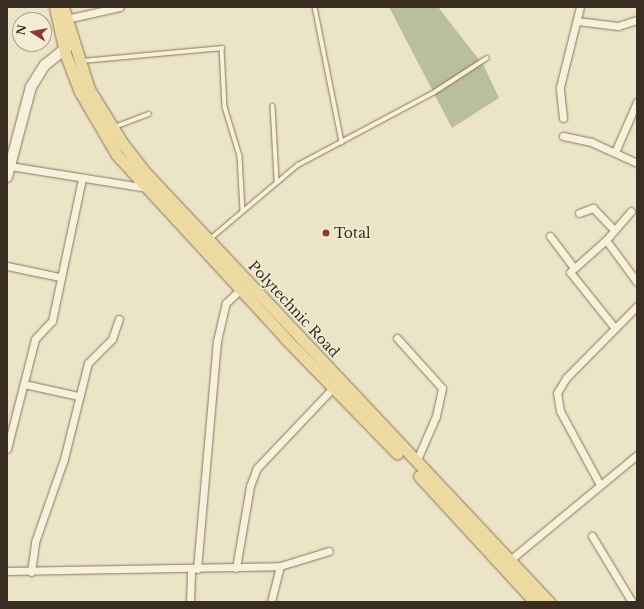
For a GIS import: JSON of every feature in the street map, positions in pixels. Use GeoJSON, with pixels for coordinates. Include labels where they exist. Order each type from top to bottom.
{"type":"FeatureCollection","features":[{"type":"Feature","properties":{"kind":"main road","name":"Polytechnic Road"},"geometry":{"type":"LineString","coordinates":[[55,7],[72,53],[91,115],[117,155],[333,388],[512,568],[549,602]]}},
{"type":"Feature","properties":{"kind":"main road","name":"Polytechnic Road"},"geometry":{"type":"LineString","coordinates":[[64,7],[72,53],[112,128],[143,170],[416,462],[512,568],[535,602]]}},
{"type":"Feature","properties":{"kind":"main road"},"geometry":{"type":"LineString","coordinates":[[7,178],[31,88],[47,64],[72,53]]}},
{"type":"Feature","properties":{"kind":"street"},"geometry":{"type":"LineString","coordinates":[[66,19],[120,7]]}},
{"type":"Feature","properties":{"kind":"street"},"geometry":{"type":"LineString","coordinates":[[563,118],[560,87],[580,7]]}},
{"type":"Feature","properties":{"kind":"street"},"geometry":{"type":"LineString","coordinates":[[577,21],[618,26],[637,20]]}},
{"type":"Feature","properties":{"kind":"street"},"geometry":{"type":"LineString","coordinates":[[615,152],[637,102]]}},
{"type":"Feature","properties":{"kind":"street"},"geometry":{"type":"LineString","coordinates":[[563,136],[591,142],[637,163]]}},
{"type":"Feature","properties":{"kind":"street"},"geometry":{"type":"LineString","coordinates":[[10,166],[82,179],[147,188]]}},
{"type":"Feature","properties":{"kind":"street"},"geometry":{"type":"LineString","coordinates":[[7,449],[35,339],[52,321],[59,277],[82,179]]}},
{"type":"Feature","properties":{"kind":"street"},"geometry":{"type":"LineString","coordinates":[[579,213],[593,208],[614,230]]}},
{"type":"Feature","properties":{"kind":"street"},"geometry":{"type":"LineString","coordinates":[[614,327],[571,273],[573,267],[606,240],[631,211]]}},
{"type":"Feature","properties":{"kind":"street"},"geometry":{"type":"LineString","coordinates":[[550,236],[573,267]]}},
{"type":"Feature","properties":{"kind":"street"},"geometry":{"type":"LineString","coordinates":[[606,240],[637,282]]}},
{"type":"Feature","properties":{"kind":"street"},"geometry":{"type":"LineString","coordinates":[[7,266],[59,277]]}},
{"type":"Feature","properties":{"kind":"street"},"geometry":{"type":"LineString","coordinates":[[190,602],[217,341],[226,303],[241,289]]}},
{"type":"Feature","properties":{"kind":"street"},"geometry":{"type":"LineString","coordinates":[[599,483],[556,402],[557,393],[566,378],[614,327],[637,306]]}},
{"type":"Feature","properties":{"kind":"street"},"geometry":{"type":"LineString","coordinates":[[31,572],[35,542],[64,459],[78,396],[88,363],[112,339],[119,319]]}},
{"type":"Feature","properties":{"kind":"street"},"geometry":{"type":"LineString","coordinates":[[397,338],[442,388],[436,416],[416,462]]}},
{"type":"Feature","properties":{"kind":"street"},"geometry":{"type":"LineString","coordinates":[[24,384],[78,396]]}},
{"type":"Feature","properties":{"kind":"street"},"geometry":{"type":"LineString","coordinates":[[236,568],[250,486],[257,468],[333,388]]}},
{"type":"Feature","properties":{"kind":"street"},"geometry":{"type":"LineString","coordinates":[[512,568],[599,483],[637,455]]}},
{"type":"Feature","properties":{"kind":"street"},"geometry":{"type":"LineString","coordinates":[[592,536],[632,602]]}},
{"type":"Feature","properties":{"kind":"street"},"geometry":{"type":"LineString","coordinates":[[7,571],[31,572],[280,566],[329,551]]}},
{"type":"Feature","properties":{"kind":"street"},"geometry":{"type":"LineString","coordinates":[[271,602],[280,566]]}},
{"type":"Feature","properties":{"kind":"lane"},"geometry":{"type":"LineString","coordinates":[[315,7],[342,142]]}},
{"type":"Feature","properties":{"kind":"lane"},"geometry":{"type":"LineString","coordinates":[[72,53],[222,48],[225,106],[240,156],[243,211]]}},
{"type":"Feature","properties":{"kind":"lane"},"geometry":{"type":"LineString","coordinates":[[208,240],[298,165],[433,94],[487,58]]}},
{"type":"Feature","properties":{"kind":"lane"},"geometry":{"type":"LineString","coordinates":[[272,106],[277,181]]}},
{"type":"Feature","properties":{"kind":"lane"},"geometry":{"type":"LineString","coordinates":[[112,128],[149,114]]}},
{"type":"Feature","properties":{"kind":"green space"},"geometry":{"type":"Polygon","coordinates":[[[389,7],[438,7],[484,66],[499,98],[452,128],[389,7]]]}},
{"type":"Feature","properties":{"kind":"place","name":"Total"},"geometry":{"type":"Point","coordinates":[326,233]}}]}
